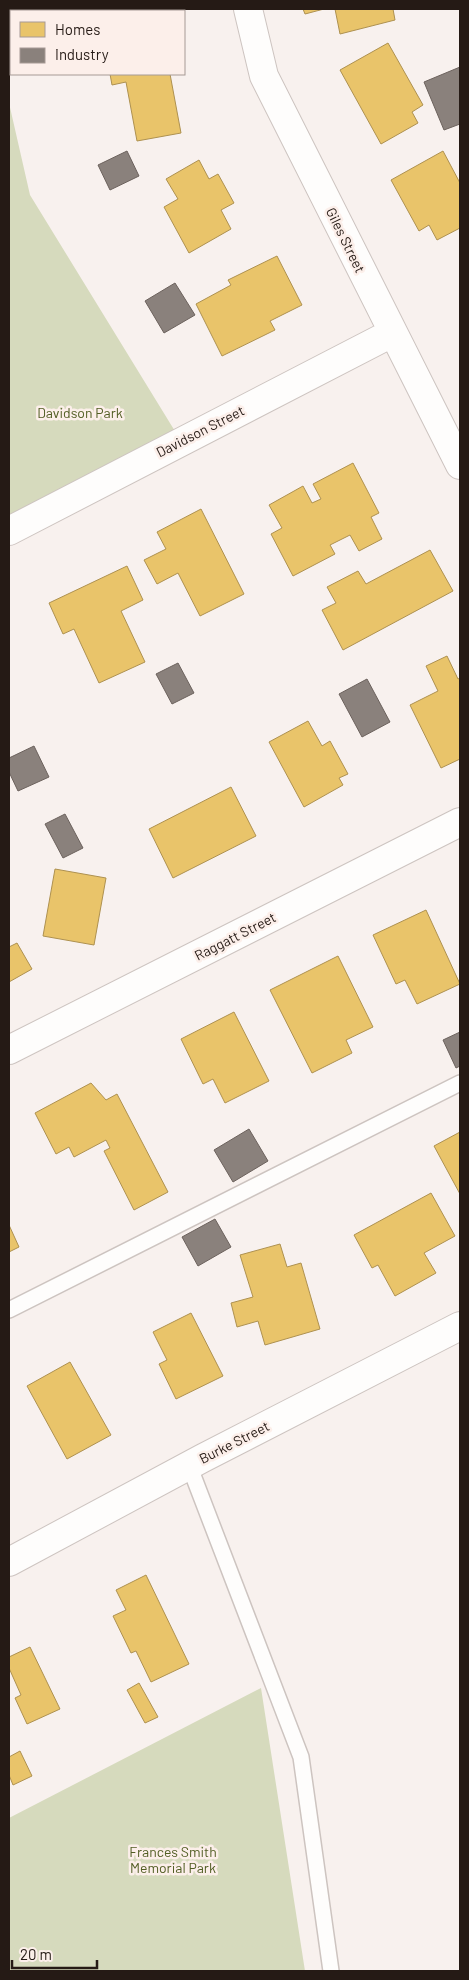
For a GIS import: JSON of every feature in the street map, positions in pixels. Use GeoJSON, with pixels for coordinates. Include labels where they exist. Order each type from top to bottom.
{"type":"FeatureCollection","features":[{"type":"Feature","properties":{"kind":"street","name":"Giles Street"},"geometry":{"type":"LineString","coordinates":[[248,9],[264,76],[460,466]]}},
{"type":"Feature","properties":{"kind":"street","name":"Davidson Street"},"geometry":{"type":"LineString","coordinates":[[9,530],[392,333]]}},
{"type":"Feature","properties":{"kind":"street","name":"Raggatt Street"},"geometry":{"type":"LineString","coordinates":[[9,1050],[460,822]]}},
{"type":"Feature","properties":{"kind":"street","name":"Burke Street"},"geometry":{"type":"LineString","coordinates":[[9,1562],[189,1465],[460,1326]]}},
{"type":"Feature","properties":{"kind":"lane"},"geometry":{"type":"LineString","coordinates":[[9,1310],[460,1083]]}},
{"type":"Feature","properties":{"kind":"lane"},"geometry":{"type":"LineString","coordinates":[[189,1465],[301,1757],[331,1971]]}},
{"type":"Feature","properties":{"kind":"green space","name":"Davidson Park"},"geometry":{"type":"Polygon","coordinates":[[[9,103],[30,195],[181,441],[9,531],[9,103]]]}},
{"type":"Feature","properties":{"kind":"green space","name":"Frances Smith Memorial Park"},"geometry":{"type":"Polygon","coordinates":[[[261,1688],[305,1971],[9,1971],[9,1818],[261,1688]]]}},
{"type":"Feature","properties":{"kind":"building: Homes"},"geometry":{"type":"Polygon","coordinates":[[[49,9],[160,9],[160,10],[49,9]]]}},
{"type":"Feature","properties":{"kind":"building: Homes"},"geometry":{"type":"Polygon","coordinates":[[[303,9],[324,9],[305,14],[303,9]]]}},
{"type":"Feature","properties":{"kind":"building: Homes"},"geometry":{"type":"Polygon","coordinates":[[[335,9],[393,9],[395,20],[340,34],[335,9]]]}},
{"type":"Feature","properties":{"kind":"building: Homes"},"geometry":{"type":"Polygon","coordinates":[[[388,43],[423,105],[412,112],[418,123],[381,144],[340,70],[388,43]]]}},
{"type":"Feature","properties":{"kind":"building: Homes"},"geometry":{"type":"Polygon","coordinates":[[[110,75],[170,75],[181,133],[137,141],[126,82],[112,85],[110,75]]]}},
{"type":"Feature","properties":{"kind":"building: Homes"},"geometry":{"type":"Polygon","coordinates":[[[443,151],[460,183],[460,228],[437,240],[429,225],[419,231],[391,180],[443,151]]]}},
{"type":"Feature","properties":{"kind":"building: Homes"},"geometry":{"type":"Polygon","coordinates":[[[199,160],[209,179],[218,174],[234,203],[221,210],[231,229],[189,253],[164,207],[178,199],[166,179],[199,160]]]}},
{"type":"Feature","properties":{"kind":"building: Homes"},"geometry":{"type":"Polygon","coordinates":[[[277,256],[302,305],[270,321],[275,330],[222,356],[196,304],[231,285],[228,280],[277,256]]]}},
{"type":"Feature","properties":{"kind":"building: Homes"},"geometry":{"type":"Polygon","coordinates":[[[353,463],[379,513],[371,517],[382,539],[359,551],[350,535],[330,545],[335,554],[293,576],[271,534],[282,528],[269,505],[303,486],[312,503],[321,499],[313,484],[353,463]]]}},
{"type":"Feature","properties":{"kind":"building: Homes"},"geometry":{"type":"Polygon","coordinates":[[[201,509],[244,594],[200,616],[178,573],[157,584],[144,560],[166,549],[157,532],[201,509]]]}},
{"type":"Feature","properties":{"kind":"building: Homes"},"geometry":{"type":"Polygon","coordinates":[[[430,550],[453,591],[343,650],[322,610],[336,603],[327,587],[358,571],[366,584],[430,550]]]}},
{"type":"Feature","properties":{"kind":"building: Homes"},"geometry":{"type":"Polygon","coordinates":[[[127,566],[143,600],[121,611],[145,662],[99,683],[74,629],[63,634],[49,603],[127,566]]]}},
{"type":"Feature","properties":{"kind":"building: Homes"},"geometry":{"type":"Polygon","coordinates":[[[447,656],[458,679],[460,678],[460,759],[441,768],[410,705],[438,691],[426,666],[447,656]]]}},
{"type":"Feature","properties":{"kind":"building: Homes"},"geometry":{"type":"Polygon","coordinates":[[[308,721],[322,746],[330,741],[348,774],[339,778],[343,785],[304,807],[269,742],[308,721]]]}},
{"type":"Feature","properties":{"kind":"building: Homes"},"geometry":{"type":"Polygon","coordinates":[[[231,787],[256,836],[173,878],[149,829],[231,787]]]}},
{"type":"Feature","properties":{"kind":"building: Homes"},"geometry":{"type":"Polygon","coordinates":[[[55,869],[106,878],[94,945],[43,936],[55,869]]]}},
{"type":"Feature","properties":{"kind":"building: Homes"},"geometry":{"type":"Polygon","coordinates":[[[426,910],[460,984],[417,1004],[405,980],[396,984],[373,935],[426,910]]]}},
{"type":"Feature","properties":{"kind":"building: Homes"},"geometry":{"type":"Polygon","coordinates":[[[17,943],[32,969],[9,982],[9,947],[17,943]]]}},
{"type":"Feature","properties":{"kind":"building: Homes"},"geometry":{"type":"Polygon","coordinates":[[[338,956],[373,1027],[346,1040],[352,1053],[312,1073],[270,990],[338,956]]]}},
{"type":"Feature","properties":{"kind":"building: Homes"},"geometry":{"type":"Polygon","coordinates":[[[234,1012],[269,1081],[225,1103],[213,1079],[203,1084],[181,1039],[234,1012]]]}},
{"type":"Feature","properties":{"kind":"building: Homes"},"geometry":{"type":"Polygon","coordinates":[[[91,1083],[106,1100],[117,1094],[168,1192],[134,1210],[104,1151],[110,1148],[106,1140],[74,1157],[69,1147],[56,1154],[35,1113],[91,1083]]]}},
{"type":"Feature","properties":{"kind":"building: Homes"},"geometry":{"type":"Polygon","coordinates":[[[460,1132],[460,1194],[434,1146],[460,1132]]]}},
{"type":"Feature","properties":{"kind":"building: Homes"},"geometry":{"type":"Polygon","coordinates":[[[431,1193],[455,1236],[424,1253],[436,1273],[395,1296],[378,1265],[372,1268],[354,1235],[431,1193]]]}},
{"type":"Feature","properties":{"kind":"building: Homes"},"geometry":{"type":"Polygon","coordinates":[[[9,1225],[19,1247],[9,1252],[9,1225]]]}},
{"type":"Feature","properties":{"kind":"building: Homes"},"geometry":{"type":"Polygon","coordinates":[[[280,1244],[287,1267],[301,1263],[320,1329],[265,1345],[258,1321],[237,1327],[231,1303],[253,1297],[240,1255],[280,1244]]]}},
{"type":"Feature","properties":{"kind":"building: Homes"},"geometry":{"type":"Polygon","coordinates":[[[191,1313],[223,1376],[176,1399],[159,1364],[167,1360],[153,1332],[191,1313]]]}},
{"type":"Feature","properties":{"kind":"building: Homes"},"geometry":{"type":"Polygon","coordinates":[[[70,1362],[111,1435],[67,1459],[27,1386],[70,1362]]]}},
{"type":"Feature","properties":{"kind":"building: Homes"},"geometry":{"type":"Polygon","coordinates":[[[146,1575],[189,1664],[151,1682],[136,1651],[131,1653],[113,1616],[126,1610],[116,1590],[146,1575]]]}},
{"type":"Feature","properties":{"kind":"building: Homes"},"geometry":{"type":"Polygon","coordinates":[[[30,1647],[60,1709],[27,1724],[15,1698],[21,1695],[9,1668],[9,1657],[30,1647]]]}},
{"type":"Feature","properties":{"kind":"building: Homes"},"geometry":{"type":"Polygon","coordinates":[[[139,1683],[158,1717],[145,1723],[127,1690],[139,1683]]]}},
{"type":"Feature","properties":{"kind":"building: Homes"},"geometry":{"type":"Polygon","coordinates":[[[20,1751],[32,1776],[13,1785],[9,1775],[9,1757],[20,1751]]]}},
{"type":"Feature","properties":{"kind":"building: Industry"},"geometry":{"type":"Polygon","coordinates":[[[460,67],[460,124],[444,130],[424,82],[460,67]]]}},
{"type":"Feature","properties":{"kind":"building: Industry"},"geometry":{"type":"Polygon","coordinates":[[[127,151],[139,176],[110,190],[98,165],[127,151]]]}},
{"type":"Feature","properties":{"kind":"building: Industry"},"geometry":{"type":"Polygon","coordinates":[[[175,283],[195,315],[164,333],[145,301],[175,283]]]}},
{"type":"Feature","properties":{"kind":"building: Industry"},"geometry":{"type":"Polygon","coordinates":[[[178,663],[194,693],[172,704],[156,674],[178,663]]]}},
{"type":"Feature","properties":{"kind":"building: Industry"},"geometry":{"type":"Polygon","coordinates":[[[367,679],[390,722],[362,737],[339,694],[367,679]]]}},
{"type":"Feature","properties":{"kind":"building: Industry"},"geometry":{"type":"Polygon","coordinates":[[[34,746],[49,777],[18,791],[9,772],[9,758],[34,746]]]}},
{"type":"Feature","properties":{"kind":"building: Industry"},"geometry":{"type":"Polygon","coordinates":[[[65,814],[83,848],[63,858],[45,824],[65,814]]]}},
{"type":"Feature","properties":{"kind":"building: Industry"},"geometry":{"type":"Polygon","coordinates":[[[460,1032],[460,1066],[456,1068],[443,1040],[460,1032]]]}},
{"type":"Feature","properties":{"kind":"building: Industry"},"geometry":{"type":"Polygon","coordinates":[[[249,1129],[268,1161],[233,1182],[214,1150],[249,1129]]]}},
{"type":"Feature","properties":{"kind":"building: Industry"},"geometry":{"type":"Polygon","coordinates":[[[215,1219],[231,1247],[198,1266],[182,1237],[215,1219]]]}}]}
